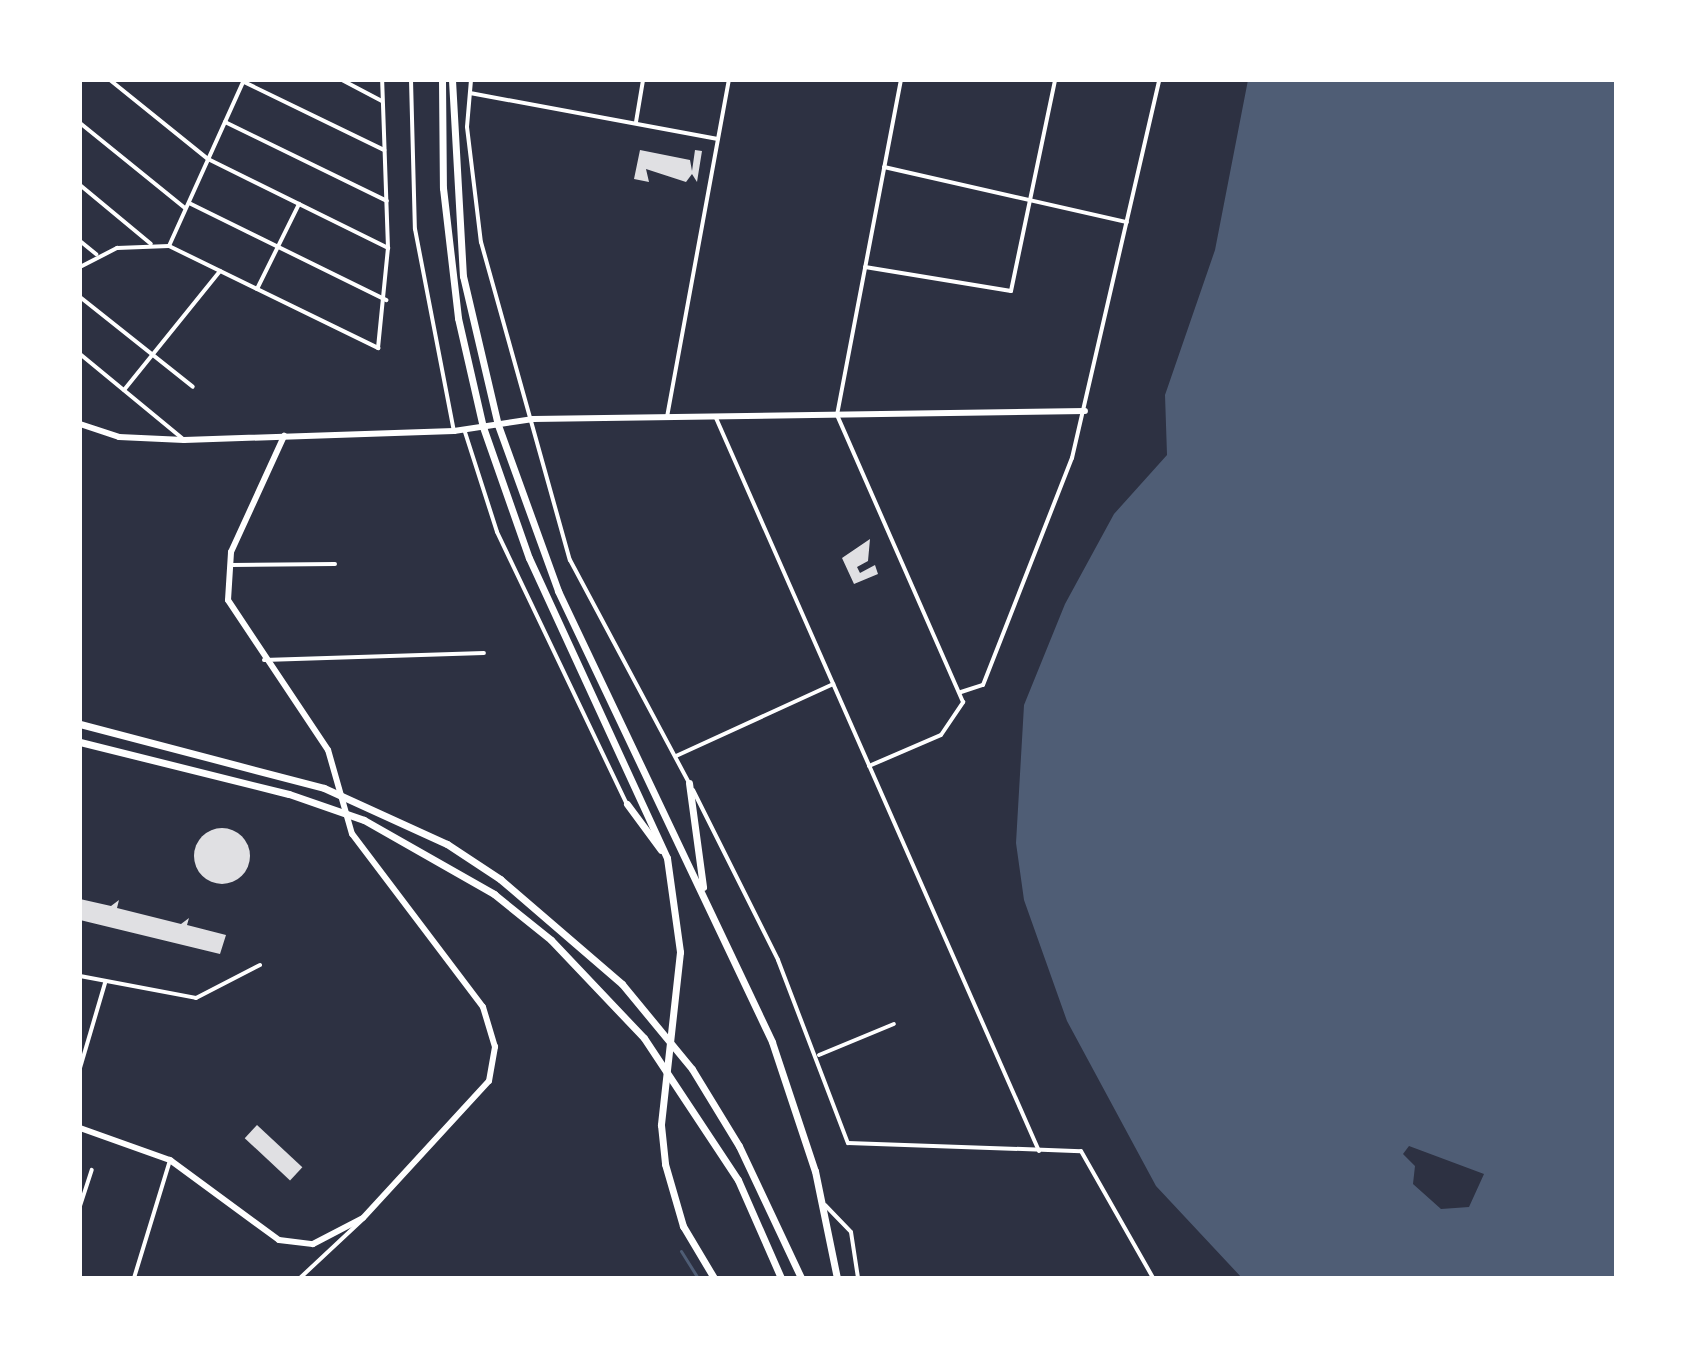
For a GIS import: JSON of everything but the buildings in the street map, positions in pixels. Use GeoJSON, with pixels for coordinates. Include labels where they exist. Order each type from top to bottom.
{"type":"FeatureCollection","features":[{"type":"Feature","properties":{"kind":"main road"},"geometry":{"type":"LineString","coordinates":[[442,80],[443,188],[458,318],[483,427],[529,558],[667,858],[680,952],[661,1125],[665,1164],[683,1226],[714,1278]]}},
{"type":"Feature","properties":{"kind":"main road"},"geometry":{"type":"LineString","coordinates":[[452,80],[463,276],[498,425],[558,591],[772,1042],[825,1205],[837,1278]]}},
{"type":"Feature","properties":{"kind":"main road"},"geometry":{"type":"LineString","coordinates":[[80,724],[324,788],[369,805],[500,879],[561,927],[649,1014],[692,1069],[739,1146],[801,1278]]}},
{"type":"Feature","properties":{"kind":"main road"},"geometry":{"type":"LineString","coordinates":[[80,742],[325,806],[364,820],[494,894],[551,940],[644,1038],[685,1095],[738,1180],[781,1278]]}},
{"type":"Feature","properties":{"kind":"main road"},"geometry":{"type":"LineString","coordinates":[[689,783],[703,894]]}},
{"type":"Feature","properties":{"kind":"main road"},"geometry":{"type":"LineString","coordinates":[[627,804],[667,858]]}},
{"type":"Feature","properties":{"kind":"street"},"geometry":{"type":"LineString","coordinates":[[110,80],[208,159],[388,248]]}},
{"type":"Feature","properties":{"kind":"street"},"geometry":{"type":"LineString","coordinates":[[342,80],[383,101]]}},
{"type":"Feature","properties":{"kind":"street"},"geometry":{"type":"LineString","coordinates":[[80,267],[96,254],[151,244],[169,246],[378,348],[386,300],[388,248],[382,80]]}},
{"type":"Feature","properties":{"kind":"street"},"geometry":{"type":"LineString","coordinates":[[411,80],[415,229],[454,431]]}},
{"type":"Feature","properties":{"kind":"street"},"geometry":{"type":"LineString","coordinates":[[471,80],[481,242],[589,606],[676,756],[819,1055],[848,1143],[1081,1151],[1153,1278]]}},
{"type":"Feature","properties":{"kind":"street"},"geometry":{"type":"LineString","coordinates":[[636,122],[643,80]]}},
{"type":"Feature","properties":{"kind":"street"},"geometry":{"type":"LineString","coordinates":[[667,419],[729,80]]}},
{"type":"Feature","properties":{"kind":"street"},"geometry":{"type":"LineString","coordinates":[[869,766],[941,735],[960,714],[961,692],[837,415],[901,80]]}},
{"type":"Feature","properties":{"kind":"street"},"geometry":{"type":"LineString","coordinates":[[865,267],[1005,294],[1016,283],[1055,80]]}},
{"type":"Feature","properties":{"kind":"street"},"geometry":{"type":"LineString","coordinates":[[961,692],[983,685],[1085,411],[1159,80]]}},
{"type":"Feature","properties":{"kind":"street"},"geometry":{"type":"LineString","coordinates":[[169,246],[244,81],[384,150]]}},
{"type":"Feature","properties":{"kind":"street"},"geometry":{"type":"LineString","coordinates":[[470,93],[718,139]]}},
{"type":"Feature","properties":{"kind":"street"},"geometry":{"type":"LineString","coordinates":[[225,122],[387,201]]}},
{"type":"Feature","properties":{"kind":"street"},"geometry":{"type":"LineString","coordinates":[[80,123],[187,205],[386,300]]}},
{"type":"Feature","properties":{"kind":"street"},"geometry":{"type":"LineString","coordinates":[[884,167],[1127,222]]}},
{"type":"Feature","properties":{"kind":"street"},"geometry":{"type":"LineString","coordinates":[[80,185],[151,244]]}},
{"type":"Feature","properties":{"kind":"street"},"geometry":{"type":"LineString","coordinates":[[257,289],[299,204]]}},
{"type":"Feature","properties":{"kind":"street"},"geometry":{"type":"LineString","coordinates":[[80,241],[96,254]]}},
{"type":"Feature","properties":{"kind":"street"},"geometry":{"type":"LineString","coordinates":[[124,390],[220,271]]}},
{"type":"Feature","properties":{"kind":"street"},"geometry":{"type":"LineString","coordinates":[[80,297],[193,387]]}},
{"type":"Feature","properties":{"kind":"street"},"geometry":{"type":"LineString","coordinates":[[80,354],[184,440]]}},
{"type":"Feature","properties":{"kind":"street"},"geometry":{"type":"LineString","coordinates":[[80,425],[119,437],[184,440],[454,431],[533,419],[1085,411]]}},
{"type":"Feature","properties":{"kind":"street"},"geometry":{"type":"LineString","coordinates":[[716,418],[1039,1151]]}},
{"type":"Feature","properties":{"kind":"street"},"geometry":{"type":"LineString","coordinates":[[464,429],[497,532],[627,804]]}},
{"type":"Feature","properties":{"kind":"street"},"geometry":{"type":"LineString","coordinates":[[284,436],[228,565],[228,600],[264,660],[328,750],[352,834],[493,1027],[493,1066],[484,1089],[363,1218],[300,1278]]}},
{"type":"Feature","properties":{"kind":"street"},"geometry":{"type":"LineString","coordinates":[[228,565],[335,564]]}},
{"type":"Feature","properties":{"kind":"street"},"geometry":{"type":"LineString","coordinates":[[264,660],[484,653]]}},
{"type":"Feature","properties":{"kind":"street"},"geometry":{"type":"LineString","coordinates":[[676,756],[833,684]]}},
{"type":"Feature","properties":{"kind":"street"},"geometry":{"type":"LineString","coordinates":[[80,976],[196,998],[260,965]]}},
{"type":"Feature","properties":{"kind":"street"},"geometry":{"type":"LineString","coordinates":[[80,1068],[105,983]]}},
{"type":"Feature","properties":{"kind":"street"},"geometry":{"type":"LineString","coordinates":[[819,1055],[894,1024]]}},
{"type":"Feature","properties":{"kind":"street"},"geometry":{"type":"LineString","coordinates":[[80,1128],[170,1160],[279,1240],[328,1241],[363,1218]]}},
{"type":"Feature","properties":{"kind":"street"},"geometry":{"type":"LineString","coordinates":[[134,1278],[170,1160]]}},
{"type":"Feature","properties":{"kind":"street"},"geometry":{"type":"LineString","coordinates":[[80,1206],[92,1170]]}},
{"type":"Feature","properties":{"kind":"street"},"geometry":{"type":"LineString","coordinates":[[825,1205],[851,1232],[858,1278]]}},
{"type":"Feature","properties":{"kind":"water"},"geometry":{"type":"Polygon","coordinates":[[[1248,80],[1616,80],[1616,1278],[1242,1278],[1156,1186],[1067,1021],[1024,900],[1016,843],[1024,705],[1065,604],[1114,514],[1167,455],[1165,395],[1215,250],[1248,80]],[[1409,1146],[1403,1154],[1415,1166],[1413,1184],[1441,1209],[1469,1207],[1484,1174],[1409,1146]]]}},
{"type":"Feature","properties":{"kind":"waterway"},"geometry":{"type":"LineString","coordinates":[[681,1251],[698,1278]]}}]}
